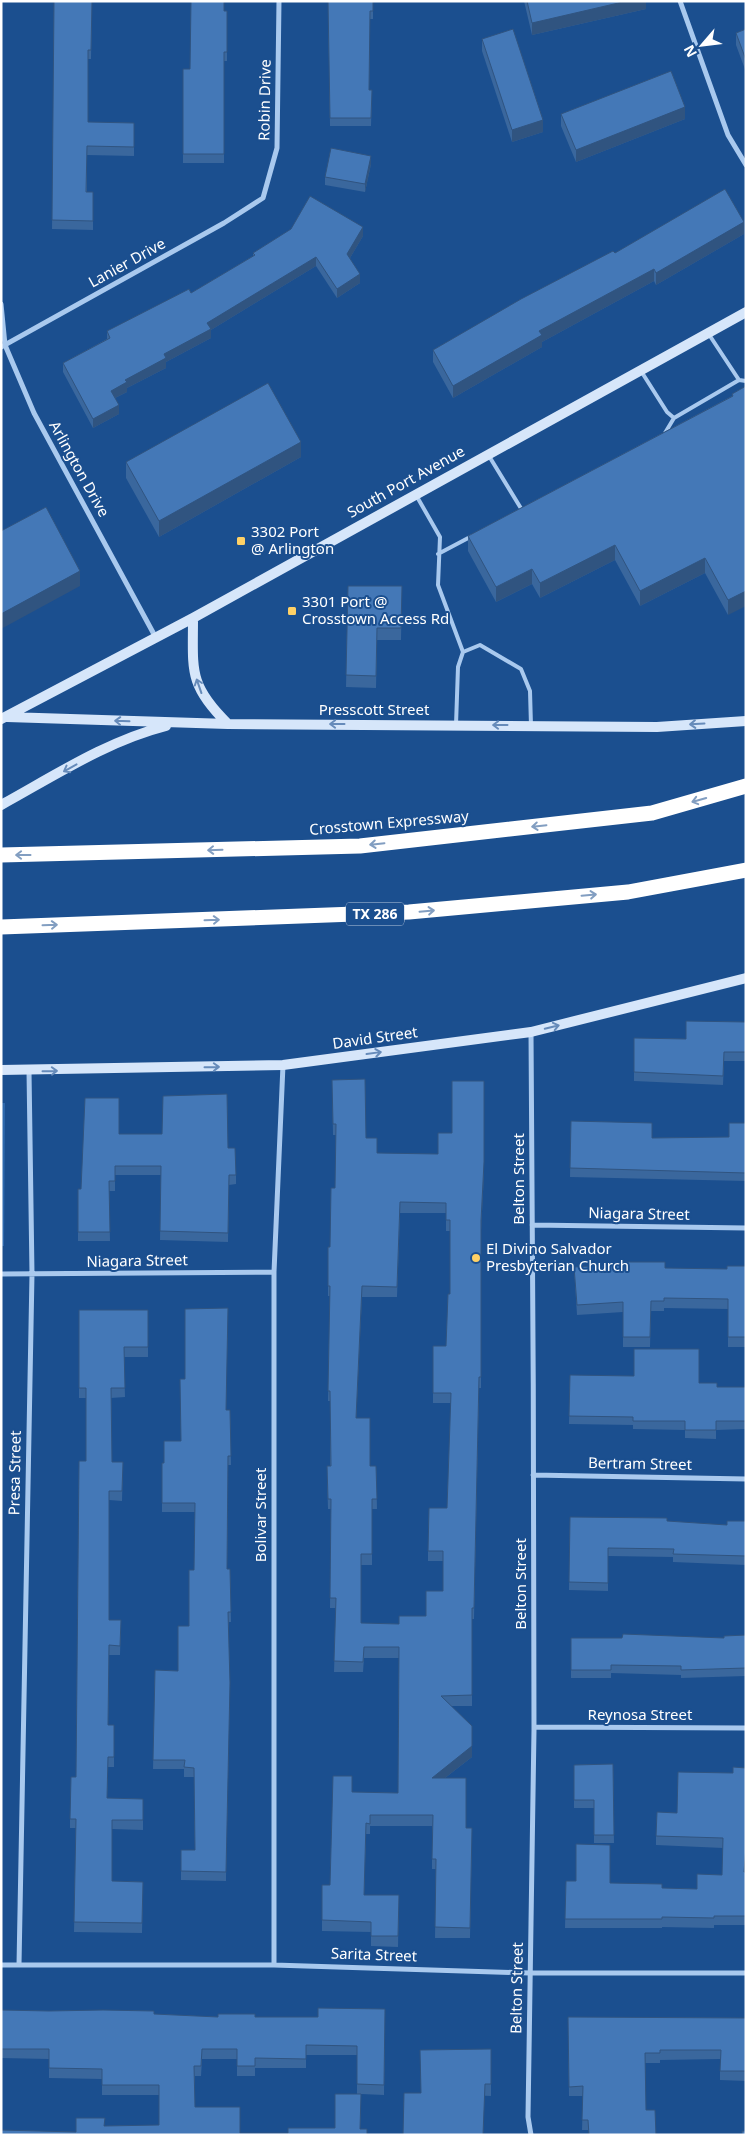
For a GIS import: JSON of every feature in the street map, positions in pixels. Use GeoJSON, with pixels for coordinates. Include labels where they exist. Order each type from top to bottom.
{"type":"FeatureCollection","features":[{"type":"Feature","properties":{"kind":"highway","name":"Crosstown Expressway"},"geometry":{"type":"LineString","coordinates":[[1,855],[360,846],[652,813],[746,786]]}},
{"type":"Feature","properties":{"kind":"highway","name":"TX 286"},"geometry":{"type":"LineString","coordinates":[[1,927],[409,912],[628,892],[746,870]]}},
{"type":"Feature","properties":{"kind":"main road","name":"South Port Avenue"},"geometry":{"type":"LineString","coordinates":[[3,717],[193,618],[746,312]]}},
{"type":"Feature","properties":{"kind":"main road"},"geometry":{"type":"LineString","coordinates":[[193,618],[195,676],[201,694],[228,724]]}},
{"type":"Feature","properties":{"kind":"main road","name":"Presscott Street"},"geometry":{"type":"LineString","coordinates":[[3,717],[228,724],[657,727],[746,722]]}},
{"type":"Feature","properties":{"kind":"main road"},"geometry":{"type":"LineString","coordinates":[[1,805],[116,743],[143,732],[179,723]]}},
{"type":"Feature","properties":{"kind":"main road","name":"David Street"},"geometry":{"type":"LineString","coordinates":[[1,1070],[30,1071],[283,1065],[531,1032],[746,978]]}},
{"type":"Feature","properties":{"kind":"street","name":"Robin Drive"},"geometry":{"type":"LineString","coordinates":[[263,198],[277,148],[279,1]]}},
{"type":"Feature","properties":{"kind":"street"},"geometry":{"type":"LineString","coordinates":[[680,1],[728,135],[746,165]]}},
{"type":"Feature","properties":{"kind":"street","name":"Lanier Drive"},"geometry":{"type":"LineString","coordinates":[[3,346],[224,223],[263,198]]}},
{"type":"Feature","properties":{"kind":"street","name":"Arlington Drive"},"geometry":{"type":"LineString","coordinates":[[1,304],[3,346],[34,413],[156,638]]}},
{"type":"Feature","properties":{"kind":"street","name":"Belton Street"},"geometry":{"type":"LineString","coordinates":[[531,1032],[534,1727],[533,1903],[529,1973],[528,2117],[531,2135]]}},
{"type":"Feature","properties":{"kind":"street","name":"Bolivar Street"},"geometry":{"type":"LineString","coordinates":[[274,1965],[274,1272],[283,1065]]}},
{"type":"Feature","properties":{"kind":"street","name":"Presa Street"},"geometry":{"type":"LineString","coordinates":[[19,1965],[32,1274],[30,1071]]}},
{"type":"Feature","properties":{"kind":"street","name":"Niagara Street"},"geometry":{"type":"LineString","coordinates":[[532,1225],[746,1228]]}},
{"type":"Feature","properties":{"kind":"street","name":"Niagara Street"},"geometry":{"type":"LineString","coordinates":[[1,1274],[274,1272]]}},
{"type":"Feature","properties":{"kind":"street","name":"Bertram Street"},"geometry":{"type":"LineString","coordinates":[[533,1475],[746,1479]]}},
{"type":"Feature","properties":{"kind":"street","name":"Reynosa Street"},"geometry":{"type":"LineString","coordinates":[[534,1727],[746,1728]]}},
{"type":"Feature","properties":{"kind":"street","name":"Sarita Street"},"geometry":{"type":"LineString","coordinates":[[1,1965],[274,1965],[529,1973],[746,1973]]}},
{"type":"Feature","properties":{"kind":"lane"},"geometry":{"type":"LineString","coordinates":[[708,332],[739,380]]}},
{"type":"Feature","properties":{"kind":"lane"},"geometry":{"type":"LineString","coordinates":[[640,370],[667,412],[674,418]]}},
{"type":"Feature","properties":{"kind":"lane"},"geometry":{"type":"LineString","coordinates":[[659,437],[666,433],[674,418],[739,380],[746,381]]}},
{"type":"Feature","properties":{"kind":"lane"},"geometry":{"type":"LineString","coordinates":[[487,454],[522,510]]}},
{"type":"Feature","properties":{"kind":"lane"},"geometry":{"type":"LineString","coordinates":[[415,494],[440,537],[438,585],[463,652],[458,667],[456,725]]}},
{"type":"Feature","properties":{"kind":"lane"},"geometry":{"type":"LineString","coordinates":[[515,514],[530,506]]}},
{"type":"Feature","properties":{"kind":"lane"},"geometry":{"type":"LineString","coordinates":[[438,554],[477,534]]}},
{"type":"Feature","properties":{"kind":"lane"},"geometry":{"type":"LineString","coordinates":[[463,652],[480,645],[521,669],[530,691],[531,726]]}},
{"type":"Feature","properties":{"kind":"shaded area"},"geometry":{"type":"Polygon","coordinates":[[[1,1103],[5,1103],[4,1246],[1,1246],[1,1103]]]}},
{"type":"Feature","properties":{"kind":"building"},"geometry":{"type":"Polygon","coordinates":[[[54,1],[92,1],[91,50],[88,50],[88,122],[134,123],[134,147],[87,146],[86,192],[93,192],[93,221],[52,220],[54,1]]]}},
{"type":"Feature","properties":{"kind":"building"},"geometry":{"type":"Polygon","coordinates":[[[191,1],[224,1],[224,11],[227,11],[227,52],[224,52],[224,154],[183,154],[183,69],[190,69],[191,1]]]}},
{"type":"Feature","properties":{"kind":"building"},"geometry":{"type":"Polygon","coordinates":[[[328,1],[373,1],[373,11],[370,11],[369,90],[372,90],[371,118],[330,118],[328,1]]]}},
{"type":"Feature","properties":{"kind":"building"},"geometry":{"type":"Polygon","coordinates":[[[527,1],[627,1],[532,23],[527,1]]]}},
{"type":"Feature","properties":{"kind":"building"},"geometry":{"type":"Polygon","coordinates":[[[513,29],[543,120],[512,130],[482,39],[513,29]]]}},
{"type":"Feature","properties":{"kind":"building"},"geometry":{"type":"Polygon","coordinates":[[[746,29],[746,60],[736,33],[746,29]]]}},
{"type":"Feature","properties":{"kind":"building"},"geometry":{"type":"Polygon","coordinates":[[[671,71],[685,107],[576,150],[561,114],[671,71]]]}},
{"type":"Feature","properties":{"kind":"building"},"geometry":{"type":"Polygon","coordinates":[[[331,148],[371,156],[365,184],[325,177],[331,148]]]}},
{"type":"Feature","properties":{"kind":"building"},"geometry":{"type":"Polygon","coordinates":[[[725,189],[744,222],[656,273],[654,269],[539,331],[542,335],[453,386],[433,350],[521,299],[613,251],[615,253],[725,189]]]}},
{"type":"Feature","properties":{"kind":"building"},"geometry":{"type":"Polygon","coordinates":[[[310,196],[363,227],[347,254],[360,274],[337,289],[316,257],[207,323],[211,329],[164,354],[166,358],[125,380],[127,382],[111,391],[119,405],[93,419],[63,363],[110,338],[107,331],[189,289],[191,293],[255,255],[253,253],[291,229],[310,196]]]}},
{"type":"Feature","properties":{"kind":"building"},"geometry":{"type":"Polygon","coordinates":[[[268,383],[301,442],[159,521],[126,462],[268,383]]]}},
{"type":"Feature","properties":{"kind":"building"},"geometry":{"type":"Polygon","coordinates":[[[746,386],[746,591],[728,600],[705,558],[640,591],[615,545],[540,583],[532,569],[496,587],[468,536],[733,396],[732,394],[746,386]]]}},
{"type":"Feature","properties":{"kind":"building"},"geometry":{"type":"Polygon","coordinates":[[[46,507],[80,571],[1,614],[1,531],[46,507]]]}},
{"type":"Feature","properties":{"kind":"building"},"geometry":{"type":"Polygon","coordinates":[[[348,586],[402,586],[401,628],[377,628],[376,676],[346,675],[348,586]]]}},
{"type":"Feature","properties":{"kind":"building"},"geometry":{"type":"Polygon","coordinates":[[[686,1021],[746,1022],[746,1052],[724,1052],[723,1076],[634,1072],[634,1038],[686,1039],[686,1021]]]}},
{"type":"Feature","properties":{"kind":"building"},"geometry":{"type":"Polygon","coordinates":[[[365,1079],[366,1138],[377,1138],[377,1153],[438,1154],[438,1133],[452,1133],[452,1081],[484,1081],[484,1162],[481,1221],[481,1377],[479,1377],[474,1608],[472,1608],[472,1695],[441,1696],[472,1726],[472,1746],[432,1778],[466,1778],[466,1828],[472,1828],[470,1928],[435,1927],[436,1859],[432,1859],[433,1815],[370,1815],[370,1824],[366,1823],[364,1895],[399,1895],[398,1936],[371,1936],[371,1922],[322,1920],[322,1885],[330,1885],[333,1776],[352,1776],[352,1792],[398,1793],[399,1647],[364,1647],[363,1662],[334,1661],[336,1598],[330,1598],[331,1499],[328,1499],[327,1466],[331,1466],[330,1391],[328,1391],[330,1286],[328,1286],[328,1247],[330,1247],[331,1188],[335,1188],[336,1124],[333,1124],[332,1080],[365,1079]],[[400,1202],[397,1287],[362,1286],[356,1418],[370,1418],[370,1466],[376,1466],[377,1499],[372,1499],[372,1554],[361,1554],[361,1623],[399,1624],[399,1616],[426,1616],[426,1591],[443,1591],[443,1551],[428,1551],[429,1508],[447,1508],[451,1393],[433,1393],[433,1346],[446,1346],[448,1294],[450,1294],[450,1220],[446,1220],[446,1203],[400,1202]]]}},
{"type":"Feature","properties":{"kind":"building"},"geometry":{"type":"Polygon","coordinates":[[[227,1094],[228,1148],[235,1148],[236,1175],[229,1175],[228,1233],[160,1231],[161,1166],[115,1166],[115,1181],[109,1181],[110,1232],[78,1232],[78,1189],[81,1189],[85,1098],[119,1098],[119,1134],[162,1134],[163,1096],[227,1094]]]}},
{"type":"Feature","properties":{"kind":"building"},"geometry":{"type":"Polygon","coordinates":[[[571,1121],[652,1123],[652,1138],[729,1137],[729,1123],[746,1123],[746,1173],[570,1168],[571,1121]]]}},
{"type":"Feature","properties":{"kind":"building"},"geometry":{"type":"Polygon","coordinates":[[[625,1262],[665,1262],[665,1268],[727,1269],[727,1266],[746,1266],[746,1337],[728,1337],[728,1299],[664,1298],[664,1301],[651,1301],[650,1337],[623,1337],[623,1302],[577,1305],[574,1267],[625,1264],[625,1262]]]}},
{"type":"Feature","properties":{"kind":"building"},"geometry":{"type":"Polygon","coordinates":[[[228,1308],[226,1410],[230,1410],[231,1456],[228,1456],[227,1569],[230,1569],[231,1612],[228,1612],[230,1683],[226,1872],[181,1871],[181,1850],[195,1850],[194,1768],[184,1767],[185,1760],[153,1760],[155,1670],[178,1671],[178,1626],[189,1626],[189,1570],[194,1570],[195,1503],[162,1503],[162,1463],[164,1463],[164,1441],[181,1441],[180,1379],[185,1379],[185,1309],[228,1308]]]}},
{"type":"Feature","properties":{"kind":"building"},"geometry":{"type":"Polygon","coordinates":[[[79,1310],[148,1310],[148,1347],[124,1347],[125,1388],[111,1388],[112,1462],[123,1462],[122,1491],[109,1491],[109,1620],[121,1620],[120,1646],[109,1645],[108,1725],[114,1725],[114,1757],[108,1757],[107,1798],[143,1799],[143,1820],[112,1820],[112,1881],[143,1882],[142,1923],[74,1922],[76,1819],[70,1819],[71,1777],[76,1777],[79,1461],[86,1461],[86,1388],[79,1388],[79,1310]]]}},
{"type":"Feature","properties":{"kind":"building"},"geometry":{"type":"Polygon","coordinates":[[[634,1349],[699,1349],[699,1383],[717,1383],[717,1387],[746,1387],[746,1421],[716,1421],[716,1430],[685,1430],[685,1421],[633,1421],[633,1417],[569,1416],[570,1375],[634,1376],[634,1349]]]}},
{"type":"Feature","properties":{"kind":"building"},"geometry":{"type":"Polygon","coordinates":[[[570,1517],[667,1518],[667,1521],[727,1525],[727,1521],[746,1521],[746,1556],[673,1554],[674,1549],[608,1548],[608,1583],[569,1582],[570,1517]]]}},
{"type":"Feature","properties":{"kind":"building"},"geometry":{"type":"Polygon","coordinates":[[[623,1634],[724,1638],[724,1636],[746,1635],[746,1668],[681,1670],[681,1666],[611,1665],[611,1670],[571,1670],[571,1638],[622,1638],[623,1634]]]}},
{"type":"Feature","properties":{"kind":"building"},"geometry":{"type":"Polygon","coordinates":[[[613,1764],[614,1835],[594,1835],[594,1800],[574,1800],[574,1765],[613,1764]]]}},
{"type":"Feature","properties":{"kind":"building"},"geometry":{"type":"Polygon","coordinates":[[[733,1767],[746,1768],[746,1847],[744,1872],[746,1872],[746,1916],[714,1916],[714,1918],[662,1917],[662,1919],[565,1919],[566,1881],[576,1881],[576,1844],[610,1845],[610,1883],[662,1884],[662,1888],[697,1889],[697,1874],[722,1875],[723,1838],[656,1836],[657,1812],[677,1813],[678,1772],[733,1773],[733,1767]]]}},
{"type":"Feature","properties":{"kind":"building"},"geometry":{"type":"Polygon","coordinates":[[[318,2008],[385,2009],[384,2085],[357,2084],[357,2046],[306,2045],[306,2059],[255,2058],[255,2066],[237,2066],[237,2049],[202,2049],[201,2066],[194,2066],[195,2107],[240,2107],[240,2133],[288,2133],[288,2128],[335,2128],[335,2094],[361,2094],[360,2129],[367,2129],[367,2135],[1,2135],[1,2130],[76,2132],[76,2118],[105,2118],[104,2126],[159,2125],[159,2085],[102,2085],[102,2069],[49,2068],[49,2049],[1,2049],[1,2010],[154,2011],[154,2014],[218,2017],[218,2014],[255,2014],[255,2017],[318,2017],[318,2008]]]}},
{"type":"Feature","properties":{"kind":"building"},"geometry":{"type":"Polygon","coordinates":[[[568,2017],[746,2018],[746,2071],[720,2071],[721,2050],[660,2050],[660,2053],[645,2053],[646,2110],[655,2110],[656,2135],[589,2135],[588,2120],[582,2120],[583,2086],[569,2087],[568,2017]]]}},
{"type":"Feature","properties":{"kind":"building"},"geometry":{"type":"Polygon","coordinates":[[[491,2049],[491,2084],[485,2084],[483,2135],[403,2135],[404,2093],[421,2093],[420,2050],[491,2049]]]}},
{"type":"Feature","properties":{"kind":"building"},"geometry":{"type":"Polygon","coordinates":[[[742,2131],[746,2131],[746,2135],[742,2135],[742,2131]]]}},
{"type":"Feature","properties":{"kind":"place","name":"3302 Port @ Arlington"},"geometry":{"type":"Point","coordinates":[241,541]}},
{"type":"Feature","properties":{"kind":"place","name":"3301 Port @ Crosstown Access Rd"},"geometry":{"type":"Point","coordinates":[292,611]}},
{"type":"Feature","properties":{"kind":"place","name":"El Divino Salvador Presbyterian Church"},"geometry":{"type":"Point","coordinates":[476,1258]}}]}
